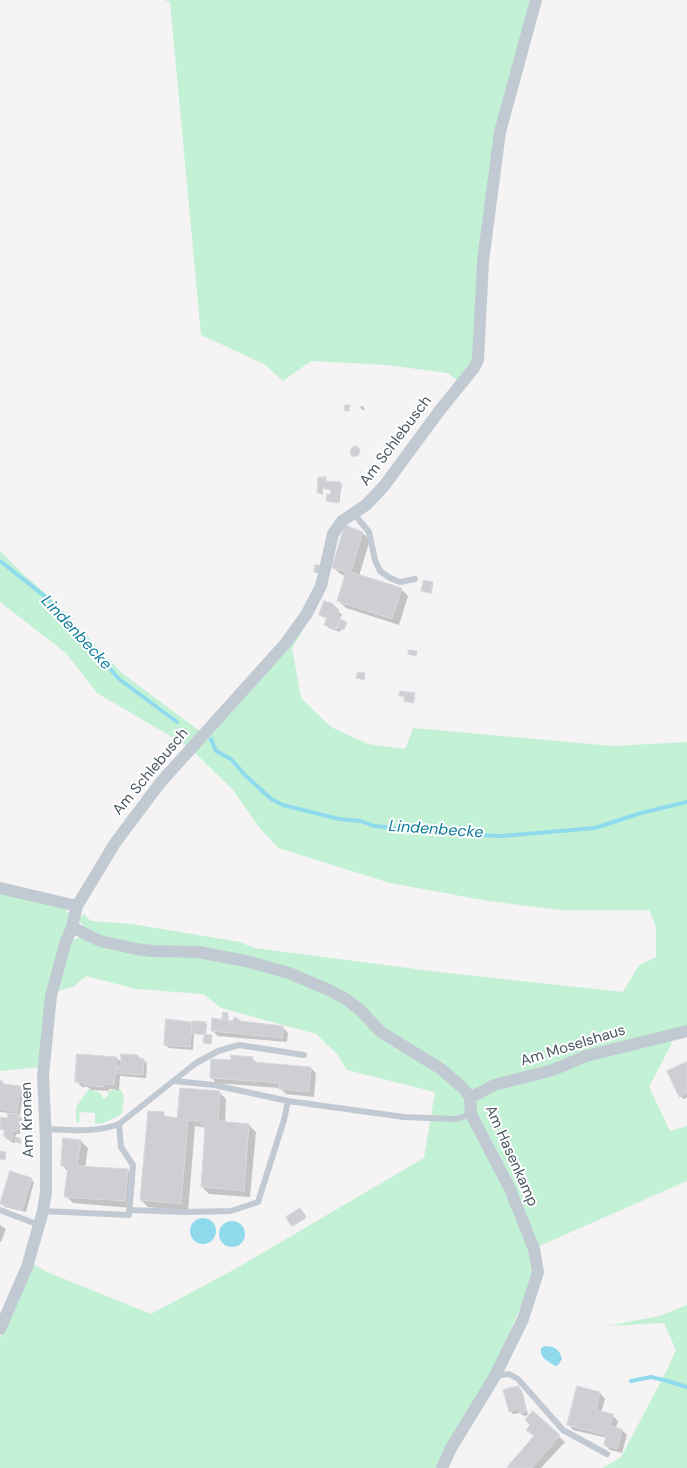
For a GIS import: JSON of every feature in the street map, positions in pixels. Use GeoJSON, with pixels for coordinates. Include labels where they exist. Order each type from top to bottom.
{"type":"FeatureCollection","features":[{"type":"Feature","properties":{"kind":"street","name":"Am Schlebusch"},"geometry":{"type":"LineString","coordinates":[[77,906],[114,842],[148,799],[297,628],[321,586],[332,534],[342,521],[376,496],[478,360],[483,260],[500,132],[536,0]]}},
{"type":"Feature","properties":{"kind":"street"},"geometry":{"type":"LineString","coordinates":[[0,888],[77,906]]}},
{"type":"Feature","properties":{"kind":"street","name":"Am Kronen"},"geometry":{"type":"LineString","coordinates":[[0,1330],[27,1267],[43,1211],[46,1192],[46,1129],[43,1075],[51,996],[77,906]]}},
{"type":"Feature","properties":{"kind":"street","name":"Am Hasenkamp"},"geometry":{"type":"LineString","coordinates":[[72,927],[100,940],[136,949],[198,952],[246,961],[289,973],[346,998],[381,1032],[441,1069],[464,1088],[470,1098],[471,1114],[510,1189],[534,1249],[538,1272],[523,1319],[495,1376],[451,1448],[442,1468]]}},
{"type":"Feature","properties":{"kind":"street","name":"Am Moselshaus"},"geometry":{"type":"LineString","coordinates":[[470,1098],[494,1085],[553,1070],[586,1056],[687,1031]]}},
{"type":"Feature","properties":{"kind":"lane"},"geometry":{"type":"LineString","coordinates":[[354,514],[369,532],[375,560],[380,571],[400,582],[415,579]]}},
{"type":"Feature","properties":{"kind":"lane"},"geometry":{"type":"LineString","coordinates":[[46,1129],[91,1131],[119,1124],[196,1063],[218,1051],[239,1045],[304,1055]]}},
{"type":"Feature","properties":{"kind":"lane"},"geometry":{"type":"LineString","coordinates":[[174,1081],[214,1086],[288,1101],[404,1117],[456,1119],[471,1114]]}},
{"type":"Feature","properties":{"kind":"lane"},"geometry":{"type":"LineString","coordinates":[[129,1210],[231,1211],[258,1202],[284,1120],[288,1101]]}},
{"type":"Feature","properties":{"kind":"lane"},"geometry":{"type":"LineString","coordinates":[[43,1211],[129,1215],[133,1165],[121,1146],[119,1124]]}},
{"type":"Feature","properties":{"kind":"lane"},"geometry":{"type":"LineString","coordinates":[[0,1210],[39,1224]]}},
{"type":"Feature","properties":{"kind":"lane"},"geometry":{"type":"LineString","coordinates":[[495,1376],[509,1374],[518,1379],[563,1430],[608,1454]]}},
{"type":"Feature","properties":{"kind":"green space"},"geometry":{"type":"Polygon","coordinates":[[[164,0],[533,0],[504,106],[476,354],[459,381],[447,373],[387,365],[311,361],[283,381],[264,364],[201,335],[170,2],[164,0]]]}},
{"type":"Feature","properties":{"kind":"green space"},"geometry":{"type":"Polygon","coordinates":[[[0,551],[54,601],[123,674],[201,732],[189,747],[97,693],[66,653],[0,602],[0,551]]]}},
{"type":"Feature","properties":{"kind":"green space"},"geometry":{"type":"Polygon","coordinates":[[[299,632],[301,634],[292,648],[301,698],[331,727],[368,744],[405,749],[413,728],[613,746],[687,742],[687,1028],[669,1034],[672,1043],[649,1087],[670,1131],[687,1126],[687,1181],[537,1247],[532,1251],[534,1276],[525,1297],[494,1367],[438,1468],[0,1468],[0,1338],[33,1264],[47,1272],[151,1314],[235,1269],[424,1158],[435,1092],[347,1070],[337,1054],[316,1034],[221,1008],[203,994],[136,989],[86,976],[73,987],[56,991],[69,941],[81,937],[147,947],[108,938],[89,930],[79,918],[84,914],[91,921],[132,924],[240,942],[254,948],[439,972],[623,992],[639,965],[656,957],[656,927],[649,910],[560,910],[488,901],[390,883],[278,848],[259,827],[233,790],[193,751],[299,632]]]}},
{"type":"Feature","properties":{"kind":"green space"},"geometry":{"type":"Polygon","coordinates":[[[0,892],[60,905],[70,914],[41,1067],[0,1071],[0,892]]]}},
{"type":"Feature","properties":{"kind":"green space"},"geometry":{"type":"Polygon","coordinates":[[[89,1089],[100,1093],[104,1099],[109,1091],[120,1089],[124,1096],[122,1114],[106,1122],[95,1124],[95,1113],[80,1112],[79,1122],[76,1122],[76,1107],[89,1089]]]}},
{"type":"Feature","properties":{"kind":"green space"},"geometry":{"type":"Polygon","coordinates":[[[687,1305],[687,1468],[603,1468],[621,1457],[676,1350],[664,1323],[607,1326],[659,1316],[687,1305]]]}},
{"type":"Feature","properties":{"kind":"water"},"geometry":{"type":"Polygon","coordinates":[[[203,1218],[212,1222],[216,1231],[212,1240],[203,1244],[194,1240],[190,1231],[194,1222],[203,1218]]]}},
{"type":"Feature","properties":{"kind":"water"},"geometry":{"type":"Polygon","coordinates":[[[232,1221],[241,1225],[245,1234],[241,1243],[232,1247],[223,1243],[219,1234],[223,1225],[232,1221]]]}},
{"type":"Feature","properties":{"kind":"water"},"geometry":{"type":"Polygon","coordinates":[[[545,1346],[552,1347],[560,1353],[562,1359],[558,1365],[555,1366],[543,1357],[541,1348],[545,1346]]]}},
{"type":"Feature","properties":{"kind":"building"},"geometry":{"type":"Polygon","coordinates":[[[345,405],[350,405],[349,411],[345,411],[345,405]]]}},
{"type":"Feature","properties":{"kind":"building"},"geometry":{"type":"Polygon","coordinates":[[[356,446],[360,449],[359,455],[354,457],[350,454],[351,448],[356,446]]]}},
{"type":"Feature","properties":{"kind":"building"},"geometry":{"type":"Polygon","coordinates":[[[326,477],[326,481],[341,482],[337,503],[326,501],[327,494],[330,495],[331,490],[323,488],[322,494],[317,493],[318,478],[326,477]]]}},
{"type":"Feature","properties":{"kind":"building"},"geometry":{"type":"Polygon","coordinates":[[[345,525],[363,532],[351,572],[402,588],[392,619],[337,601],[346,572],[332,568],[345,525]]]}},
{"type":"Feature","properties":{"kind":"building"},"geometry":{"type":"Polygon","coordinates":[[[315,565],[320,565],[319,573],[314,572],[315,565]]]}},
{"type":"Feature","properties":{"kind":"building"},"geometry":{"type":"Polygon","coordinates":[[[424,580],[433,582],[430,593],[421,591],[424,580]]]}},
{"type":"Feature","properties":{"kind":"building"},"geometry":{"type":"Polygon","coordinates":[[[324,601],[332,603],[339,610],[337,615],[341,617],[337,629],[324,625],[327,618],[319,615],[324,601]]]}},
{"type":"Feature","properties":{"kind":"building"},"geometry":{"type":"Polygon","coordinates":[[[340,619],[346,621],[343,630],[337,628],[340,619]]]}},
{"type":"Feature","properties":{"kind":"building"},"geometry":{"type":"Polygon","coordinates":[[[409,650],[417,651],[416,656],[408,654],[409,650]]]}},
{"type":"Feature","properties":{"kind":"building"},"geometry":{"type":"Polygon","coordinates":[[[358,672],[365,673],[364,680],[356,678],[358,672]]]}},
{"type":"Feature","properties":{"kind":"building"},"geometry":{"type":"Polygon","coordinates":[[[400,691],[415,693],[413,703],[404,701],[404,696],[399,696],[400,691]]]}},
{"type":"Feature","properties":{"kind":"building"},"geometry":{"type":"Polygon","coordinates":[[[223,1012],[228,1013],[227,1019],[222,1019],[223,1012]]]}},
{"type":"Feature","properties":{"kind":"building"},"geometry":{"type":"Polygon","coordinates":[[[235,1017],[240,1021],[283,1026],[282,1038],[211,1031],[212,1018],[232,1021],[235,1017]]]}},
{"type":"Feature","properties":{"kind":"building"},"geometry":{"type":"Polygon","coordinates":[[[166,1019],[192,1022],[190,1047],[164,1045],[166,1019]]]}},
{"type":"Feature","properties":{"kind":"building"},"geometry":{"type":"Polygon","coordinates":[[[193,1021],[206,1022],[205,1035],[191,1033],[193,1021]]]}},
{"type":"Feature","properties":{"kind":"building"},"geometry":{"type":"Polygon","coordinates":[[[205,1034],[212,1035],[211,1044],[203,1043],[205,1034]]]}},
{"type":"Feature","properties":{"kind":"building"},"geometry":{"type":"Polygon","coordinates":[[[77,1054],[117,1057],[114,1085],[104,1084],[104,1087],[75,1082],[77,1054]]]}},
{"type":"Feature","properties":{"kind":"building"},"geometry":{"type":"Polygon","coordinates":[[[121,1054],[138,1055],[138,1058],[144,1059],[143,1075],[115,1073],[117,1066],[121,1066],[121,1054]]]}},
{"type":"Feature","properties":{"kind":"building"},"geometry":{"type":"Polygon","coordinates":[[[231,1055],[253,1057],[253,1062],[311,1067],[309,1092],[279,1089],[280,1083],[210,1078],[211,1059],[231,1060],[231,1055]]]}},
{"type":"Feature","properties":{"kind":"building"},"geometry":{"type":"Polygon","coordinates":[[[687,1062],[687,1093],[679,1097],[667,1071],[687,1062]]]}},
{"type":"Feature","properties":{"kind":"building"},"geometry":{"type":"Polygon","coordinates":[[[0,1081],[3,1081],[3,1084],[21,1086],[17,1112],[0,1109],[0,1081]]]}},
{"type":"Feature","properties":{"kind":"building"},"geometry":{"type":"Polygon","coordinates":[[[180,1088],[220,1091],[218,1121],[249,1124],[244,1191],[201,1187],[205,1130],[200,1122],[188,1120],[181,1204],[140,1200],[148,1111],[164,1112],[164,1116],[177,1118],[180,1088]]]}},
{"type":"Feature","properties":{"kind":"building"},"geometry":{"type":"Polygon","coordinates":[[[8,1113],[20,1114],[17,1131],[13,1131],[12,1140],[6,1139],[7,1137],[3,1136],[5,1130],[0,1129],[0,1117],[7,1118],[8,1113]]]}},
{"type":"Feature","properties":{"kind":"building"},"geometry":{"type":"Polygon","coordinates":[[[16,1137],[21,1139],[20,1143],[15,1142],[16,1137]]]}},
{"type":"Feature","properties":{"kind":"building"},"geometry":{"type":"Polygon","coordinates":[[[63,1138],[81,1140],[77,1166],[128,1169],[125,1201],[64,1197],[68,1166],[61,1166],[63,1138]]]}},
{"type":"Feature","properties":{"kind":"building"},"geometry":{"type":"Polygon","coordinates":[[[0,1151],[6,1152],[5,1160],[0,1159],[0,1151]]]}},
{"type":"Feature","properties":{"kind":"building"},"geometry":{"type":"Polygon","coordinates":[[[10,1171],[32,1178],[22,1210],[0,1204],[10,1171]]]}},
{"type":"Feature","properties":{"kind":"building"},"geometry":{"type":"Polygon","coordinates":[[[300,1208],[306,1216],[291,1226],[286,1217],[300,1208]]]}},
{"type":"Feature","properties":{"kind":"building"},"geometry":{"type":"Polygon","coordinates":[[[519,1386],[526,1412],[520,1413],[518,1409],[509,1412],[503,1390],[519,1386]]]}},
{"type":"Feature","properties":{"kind":"building"},"geometry":{"type":"Polygon","coordinates":[[[577,1386],[600,1392],[596,1410],[613,1414],[610,1426],[622,1429],[617,1449],[604,1445],[606,1435],[567,1425],[577,1386]]]}},
{"type":"Feature","properties":{"kind":"building"},"geometry":{"type":"Polygon","coordinates":[[[533,1411],[560,1435],[532,1468],[509,1468],[507,1467],[534,1436],[526,1430],[530,1425],[525,1420],[533,1411]]]}},
{"type":"Feature","properties":{"kind":"waterway","name":"Lindenbecke"},"geometry":{"type":"LineString","coordinates":[[0,561],[47,598],[119,679],[177,722]]}},
{"type":"Feature","properties":{"kind":"waterway","name":"Lindenbecke"},"geometry":{"type":"LineString","coordinates":[[211,739],[216,751],[231,759],[271,799],[283,805],[339,819],[361,821],[374,826],[501,836],[595,828],[641,813],[687,802]]}},
{"type":"Feature","properties":{"kind":"waterway"},"geometry":{"type":"LineString","coordinates":[[631,1381],[651,1377],[687,1387]]}}]}
